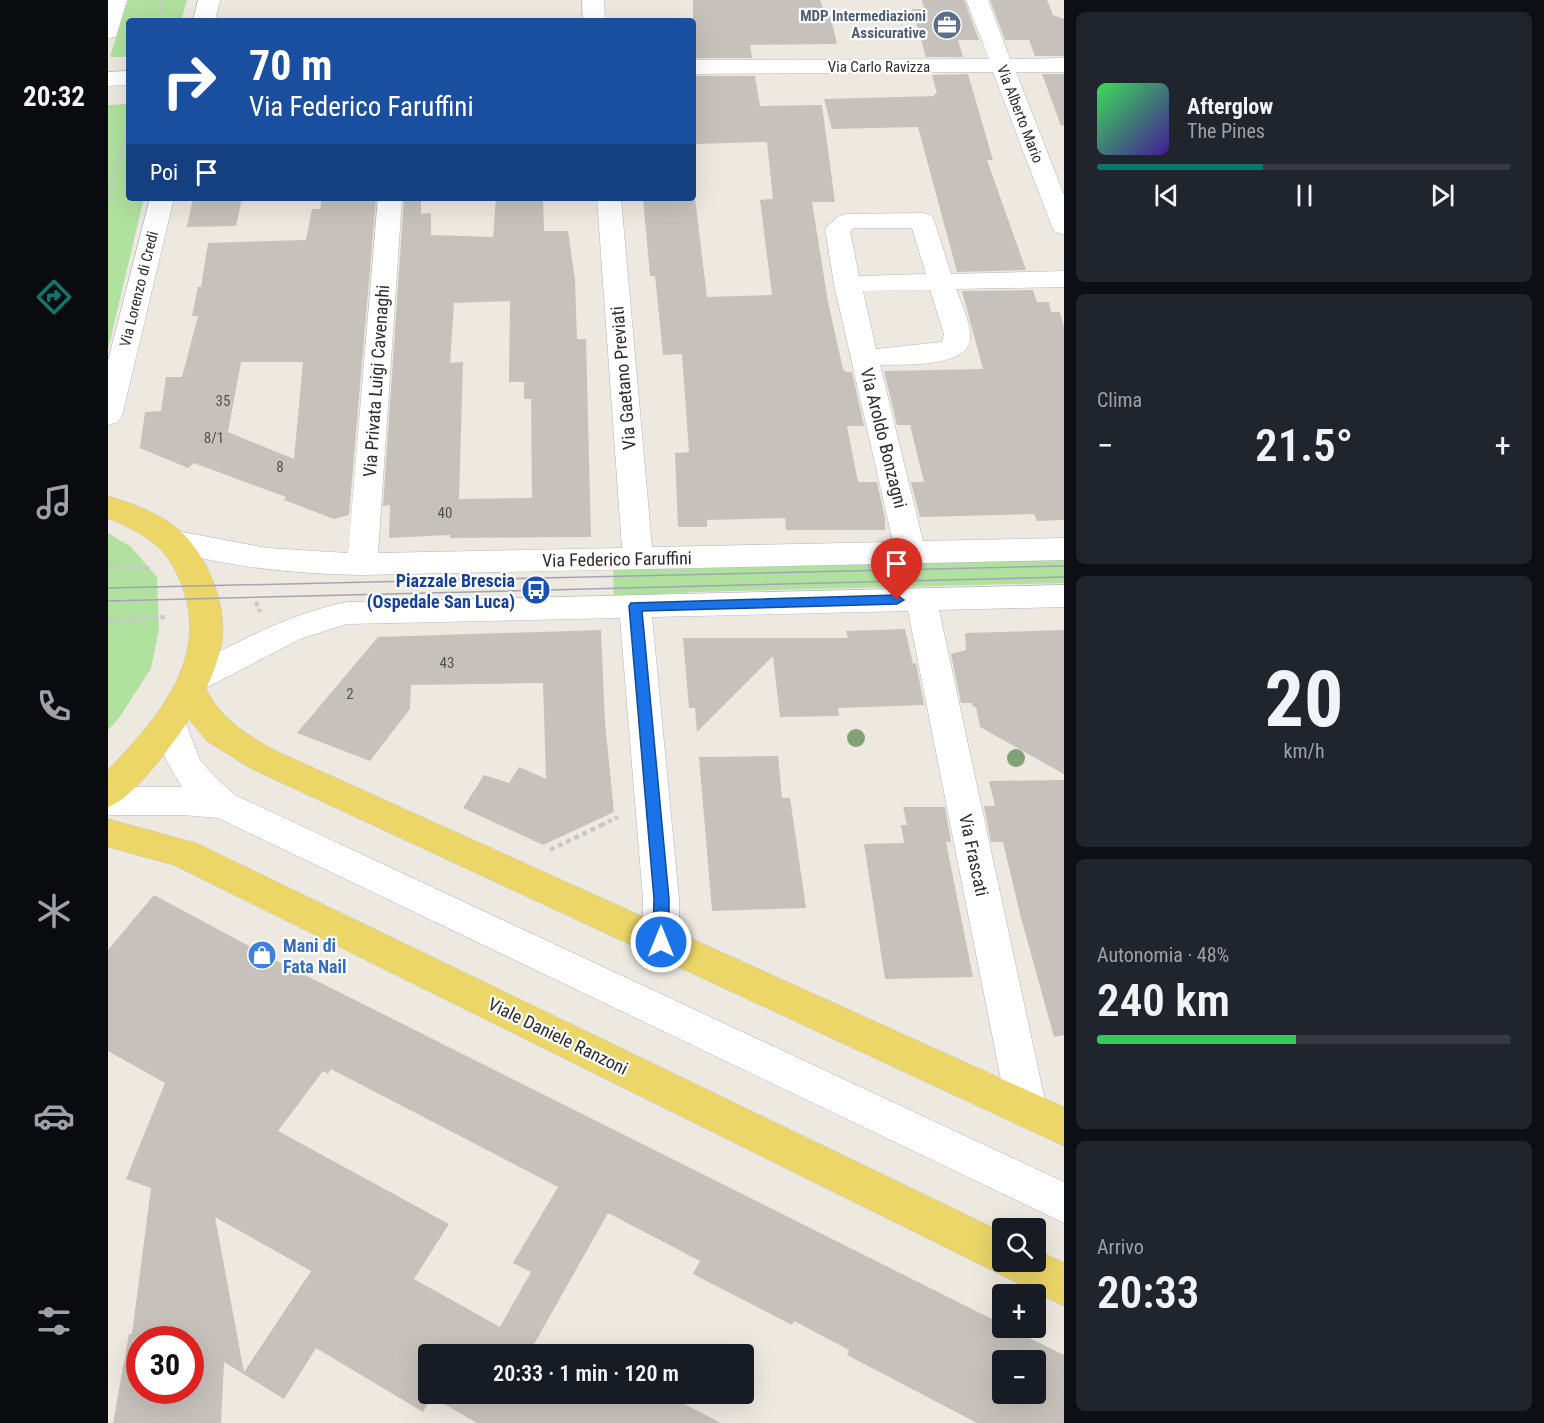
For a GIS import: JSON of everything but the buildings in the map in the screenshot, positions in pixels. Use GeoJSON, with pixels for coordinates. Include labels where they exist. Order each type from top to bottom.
{"type":"FeatureCollection","features":[{"type":"Feature","properties":{"kind":"main road"},"geometry":{"type":"LineString","coordinates":[[108,506],[151,526],[172,541],[190,567],[199,586],[207,615],[204,653],[193,684],[170,722],[141,758],[108,793]]}},
{"type":"Feature","properties":{"kind":"main road"},"geometry":{"type":"LineString","coordinates":[[193,684],[197,708],[213,729],[262,759],[1064,1127]]}},
{"type":"Feature","properties":{"kind":"main road","name":"Viale Daniele Ranzoni"},"geometry":{"type":"LineString","coordinates":[[108,834],[183,853],[992,1249]]}},
{"type":"Feature","properties":{"kind":"main road"},"geometry":{"type":"LineString","coordinates":[[1037,1272],[1064,1285]]}},
{"type":"Feature","properties":{"kind":"street"},"geometry":{"type":"LineString","coordinates":[[205,18],[209,0]]}},
{"type":"Feature","properties":{"kind":"street"},"geometry":{"type":"LineString","coordinates":[[593,0],[594,18]]}},
{"type":"Feature","properties":{"kind":"street","name":"Via Alberto Mario"},"geometry":{"type":"LineString","coordinates":[[977,0],[1064,227]]}},
{"type":"Feature","properties":{"kind":"street","name":"Via Carlo Ravizza"},"geometry":{"type":"LineString","coordinates":[[696,67],[1064,65]]}},
{"type":"Feature","properties":{"kind":"street"},"geometry":{"type":"LineString","coordinates":[[108,79],[126,78]]}},
{"type":"Feature","properties":{"kind":"street","name":"Via Lorenzo di Credi"},"geometry":{"type":"LineString","coordinates":[[109,409],[161,201]]}},
{"type":"Feature","properties":{"kind":"street","name":"Via Privata Luigi Cavenaghi"},"geometry":{"type":"LineString","coordinates":[[362,564],[390,201]]}},
{"type":"Feature","properties":{"kind":"street","name":"Via Gaetano Previati"},"geometry":{"type":"LineString","coordinates":[[609,201],[638,558]]}},
{"type":"Feature","properties":{"kind":"street","name":"Via Aroldo Bonzagni"},"geometry":{"type":"LineString","coordinates":[[864,358],[946,352],[955,346],[957,334],[922,220],[848,221],[837,228],[847,284],[864,358],[911,552]]}},
{"type":"Feature","properties":{"kind":"street"},"geometry":{"type":"LineString","coordinates":[[847,284],[1064,279]]}},
{"type":"Feature","properties":{"kind":"street","name":"Via Federico Faruffini"},"geometry":{"type":"LineString","coordinates":[[172,541],[267,559],[304,563],[362,564],[1064,549]]}},
{"type":"Feature","properties":{"kind":"street"},"geometry":{"type":"LineString","coordinates":[[193,684],[284,632],[327,616],[347,613],[1064,596]]}},
{"type":"Feature","properties":{"kind":"street","name":"Via Frascati"},"geometry":{"type":"LineString","coordinates":[[921,599],[1027,1110]]}},
{"type":"Feature","properties":{"kind":"street"},"geometry":{"type":"LineString","coordinates":[[635,606],[661,899],[661,942]]}},
{"type":"Feature","properties":{"kind":"street"},"geometry":{"type":"LineString","coordinates":[[170,722],[183,763],[196,782],[223,805],[1064,1203]]}},
{"type":"Feature","properties":{"kind":"street"},"geometry":{"type":"LineString","coordinates":[[108,801],[183,801],[223,805]]}},
{"type":"Feature","properties":{"kind":"path"},"geometry":{"type":"LineString","coordinates":[[158,18],[163,0]]}},
{"type":"Feature","properties":{"kind":"path"},"geometry":{"type":"LineString","coordinates":[[108,200],[126,134]]}},
{"type":"Feature","properties":{"kind":"path"},"geometry":{"type":"LineString","coordinates":[[108,566],[160,570]]}},
{"type":"Feature","properties":{"kind":"path"},"geometry":{"type":"LineString","coordinates":[[256,602],[259,612]]}},
{"type":"Feature","properties":{"kind":"path"},"geometry":{"type":"LineString","coordinates":[[108,621],[166,617]]}},
{"type":"Feature","properties":{"kind":"path"},"geometry":{"type":"LineString","coordinates":[[550,850],[618,816]]}},
{"type":"Feature","properties":{"kind":"green space"},"geometry":{"type":"Polygon","coordinates":[[[128,0],[187,0],[182,18],[126,18],[126,57],[110,57],[128,0]]]}},
{"type":"Feature","properties":{"kind":"green space"},"geometry":{"type":"Polygon","coordinates":[[[126,104],[126,201],[143,201],[108,349],[108,105],[126,104]]]}},
{"type":"Feature","properties":{"kind":"green space"},"geometry":{"type":"Polygon","coordinates":[[[108,533],[131,547],[157,577],[159,629],[151,668],[119,718],[108,730],[108,533]]]}},
{"type":"Feature","properties":{"kind":"green space"},"geometry":{"type":"Polygon","coordinates":[[[1064,560],[1064,583],[695,592],[614,597],[613,567],[693,568],[1064,560]]]}},
{"type":"Feature","properties":{"kind":"tram line"},"geometry":{"type":"LineString","coordinates":[[108,588],[1064,566]]}},
{"type":"Feature","properties":{"kind":"tram line"},"geometry":{"type":"LineString","coordinates":[[108,601],[1064,577]]}},
{"type":"Feature","properties":{"kind":"place","name":"MDP Intermediazioni Assicurative"},"geometry":{"type":"Point","coordinates":[947,25]}},
{"type":"Feature","properties":{"kind":"place","name":"Piazzale Brescia (Ospedale San Luca)"},"geometry":{"type":"Point","coordinates":[536,590]}},
{"type":"Feature","properties":{"kind":"place","name":"Mani di Fata Nail"},"geometry":{"type":"Point","coordinates":[262,955]}},
{"type":"Feature","properties":{"kind":"route"},"geometry":{"type":"LineString","coordinates":[[661,942],[661,899],[635,606],[897,600]]}}]}
